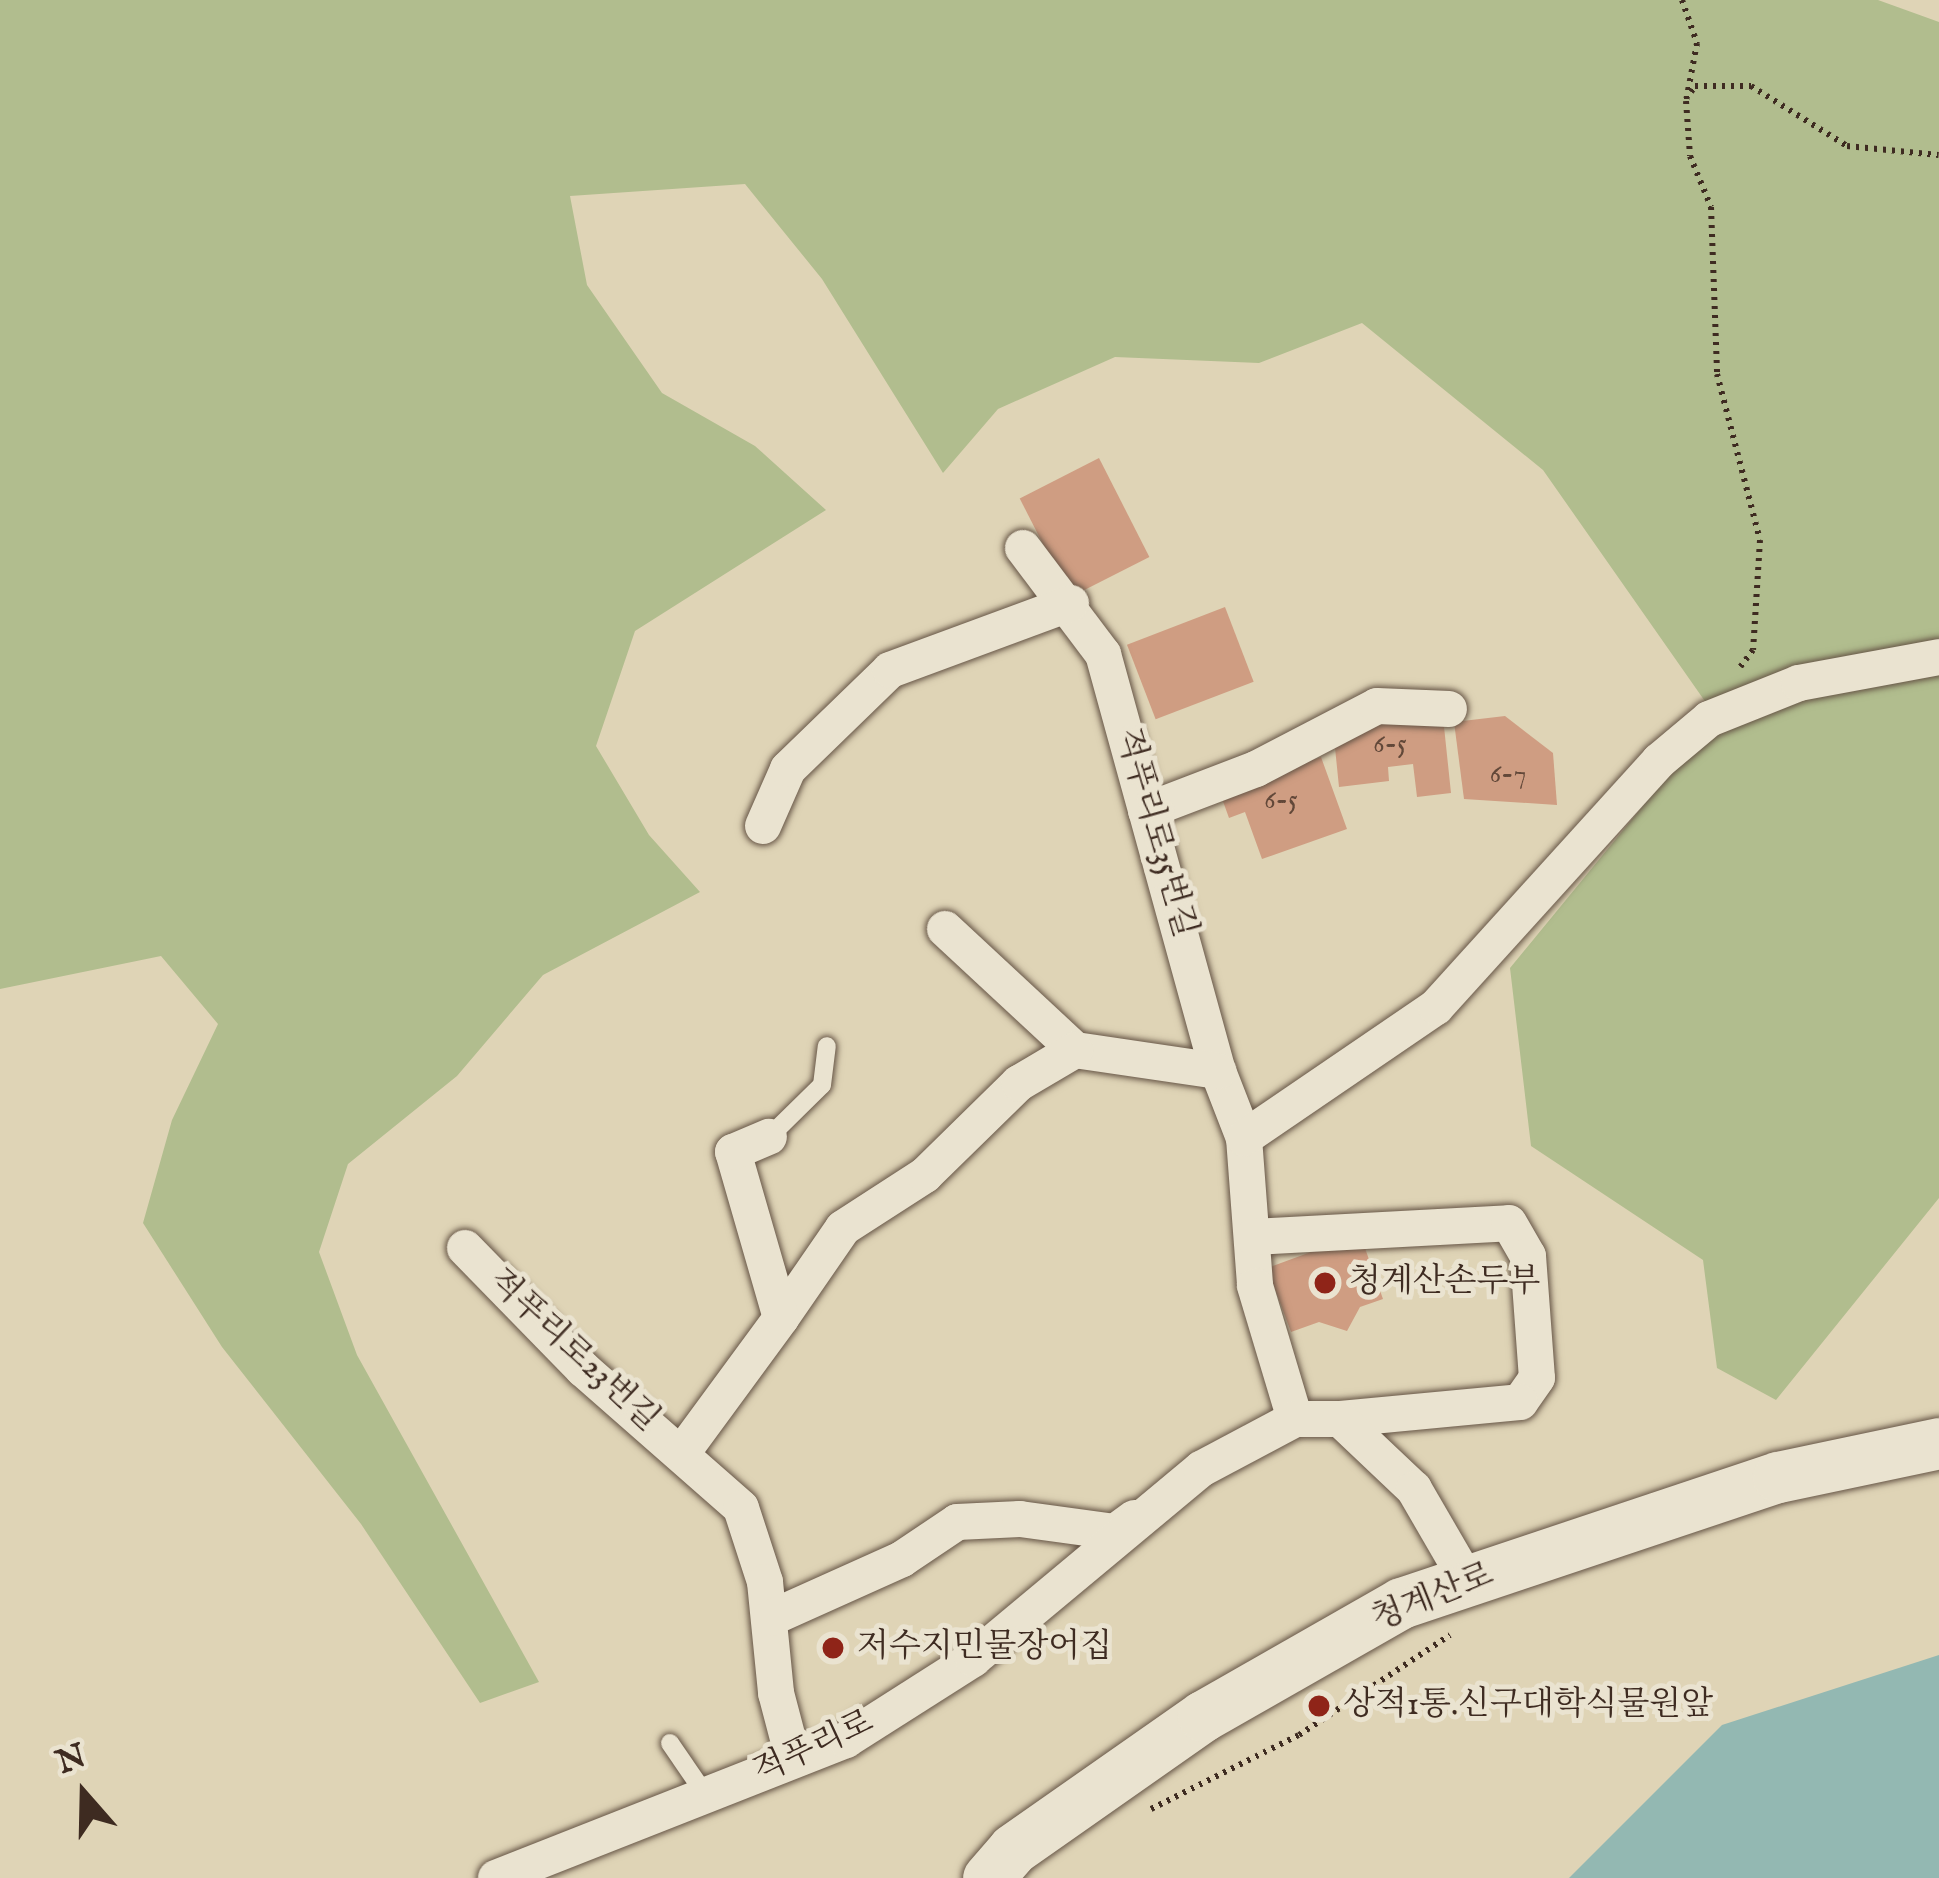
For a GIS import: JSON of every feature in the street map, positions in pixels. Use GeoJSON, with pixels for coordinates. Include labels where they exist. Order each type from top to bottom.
{"type":"FeatureCollection","features":[{"type":"Feature","properties":{"kind":"main road","name":"청계산로"},"geometry":{"type":"LineString","coordinates":[[988,1878],[1013,1849],[1203,1716],[1401,1603],[1465,1605],[1778,1477],[1939,1443]]}},
{"type":"Feature","properties":{"kind":"street","name":"적푸리로35번길"},"geometry":{"type":"LineString","coordinates":[[1023,548],[1071,603],[1103,654],[1218,1071],[1244,1138],[1255,1286],[1295,1419]]}},
{"type":"Feature","properties":{"kind":"street"},"geometry":{"type":"LineString","coordinates":[[763,826],[788,769],[890,670],[1071,603]]}},
{"type":"Feature","properties":{"kind":"street"},"geometry":{"type":"LineString","coordinates":[[1244,1138],[1436,1007],[1605,819],[1709,719],[1799,683],[1939,657]]}},
{"type":"Feature","properties":{"kind":"street"},"geometry":{"type":"LineString","coordinates":[[1146,812],[1256,769],[1377,706],[1449,709]]}},
{"type":"Feature","properties":{"kind":"street"},"geometry":{"type":"LineString","coordinates":[[945,929],[1075,1051],[1218,1071]]}},
{"type":"Feature","properties":{"kind":"street","name":"적푸리로23번길"},"geometry":{"type":"LineString","coordinates":[[682,1453],[842,1228],[925,1175],[1018,1083],[1075,1051]]}},
{"type":"Feature","properties":{"kind":"street"},"geometry":{"type":"LineString","coordinates":[[769,1137],[733,1152],[781,1318]]}},
{"type":"Feature","properties":{"kind":"street"},"geometry":{"type":"LineString","coordinates":[[1253,1237],[1509,1222],[1528,1256],[1537,1378],[1520,1402],[1295,1419]]}},
{"type":"Feature","properties":{"kind":"street","name":"적푸리로23번길"},"geometry":{"type":"LineString","coordinates":[[465,1248],[583,1369],[741,1508],[771,1618],[776,1694],[793,1758]]}},
{"type":"Feature","properties":{"kind":"street","name":"적푸리로"},"geometry":{"type":"LineString","coordinates":[[496,1878],[846,1740],[973,1659],[1151,1506],[1295,1419]]}},
{"type":"Feature","properties":{"kind":"street"},"geometry":{"type":"LineString","coordinates":[[1340,1419],[1414,1489],[1465,1605]]}},
{"type":"Feature","properties":{"kind":"street"},"geometry":{"type":"LineString","coordinates":[[771,1618],[902,1559],[957,1522],[1020,1520],[1115,1532],[1151,1506]]}},
{"type":"Feature","properties":{"kind":"lane"},"geometry":{"type":"LineString","coordinates":[[769,1137],[822,1085],[827,1046]]}},
{"type":"Feature","properties":{"kind":"lane"},"geometry":{"type":"LineString","coordinates":[[670,1743],[707,1797]]}},
{"type":"Feature","properties":{"kind":"path"},"geometry":{"type":"LineString","coordinates":[[1682,0],[1697,43],[1686,101],[1690,156],[1712,207],[1717,374],[1760,540],[1753,650],[1709,719]]}},
{"type":"Feature","properties":{"kind":"path"},"geometry":{"type":"LineString","coordinates":[[1686,101],[1695,86],[1751,86],[1847,146],[1939,155]]}},
{"type":"Feature","properties":{"kind":"path"},"geometry":{"type":"LineString","coordinates":[[1130,1821],[1300,1735],[1465,1605]]}},
{"type":"Feature","properties":{"kind":"green space"},"geometry":{"type":"Polygon","coordinates":[[[0,0],[1878,0],[1939,22],[1939,1198],[1776,1400],[1717,1368],[1703,1260],[1531,1146],[1510,968],[1716,717],[1543,470],[1362,323],[1259,363],[1115,357],[998,409],[943,473],[822,279],[745,184],[570,196],[587,285],[662,393],[755,446],[826,510],[635,631],[596,746],[649,835],[700,892],[543,975],[457,1076],[348,1164],[319,1252],[357,1355],[539,1682],[480,1703],[361,1524],[222,1347],[143,1223],[172,1120],[218,1024],[161,956],[0,989],[0,0]]]}},
{"type":"Feature","properties":{"kind":"water"},"geometry":{"type":"Polygon","coordinates":[[[1939,1655],[1939,1878],[1569,1878],[1722,1725],[1939,1655]]]}},
{"type":"Feature","properties":{"kind":"building"},"geometry":{"type":"Polygon","coordinates":[[[1099,458],[1149,557],[1070,597],[1020,498],[1099,458]]]}},
{"type":"Feature","properties":{"kind":"building"},"geometry":{"type":"Polygon","coordinates":[[[1225,607],[1254,682],[1156,719],[1127,645],[1225,607]]]}},
{"type":"Feature","properties":{"kind":"building"},"geometry":{"type":"Polygon","coordinates":[[[1505,716],[1553,753],[1557,805],[1464,799],[1454,722],[1505,716]]]}},
{"type":"Feature","properties":{"kind":"building"},"geometry":{"type":"Polygon","coordinates":[[[1443,717],[1451,793],[1417,797],[1413,764],[1388,767],[1389,781],[1339,787],[1333,728],[1443,717]]]}},
{"type":"Feature","properties":{"kind":"building"},"geometry":{"type":"Polygon","coordinates":[[[1321,757],[1347,829],[1262,859],[1245,812],[1229,818],[1220,793],[1321,757]]]}},
{"type":"Feature","properties":{"kind":"building","name":"청계산손두부"},"geometry":{"type":"Polygon","coordinates":[[[1360,1234],[1383,1299],[1360,1307],[1347,1331],[1319,1322],[1291,1332],[1267,1268],[1360,1234]]]}},
{"type":"Feature","properties":{"kind":"place","name":"청계산손두부"},"geometry":{"type":"Point","coordinates":[1325,1283]}},
{"type":"Feature","properties":{"kind":"place","name":"저수지민물장어집"},"geometry":{"type":"Point","coordinates":[833,1648]}},
{"type":"Feature","properties":{"kind":"place","name":"상적1통.신구대학식물원앞"},"geometry":{"type":"Point","coordinates":[1319,1706]}}]}
